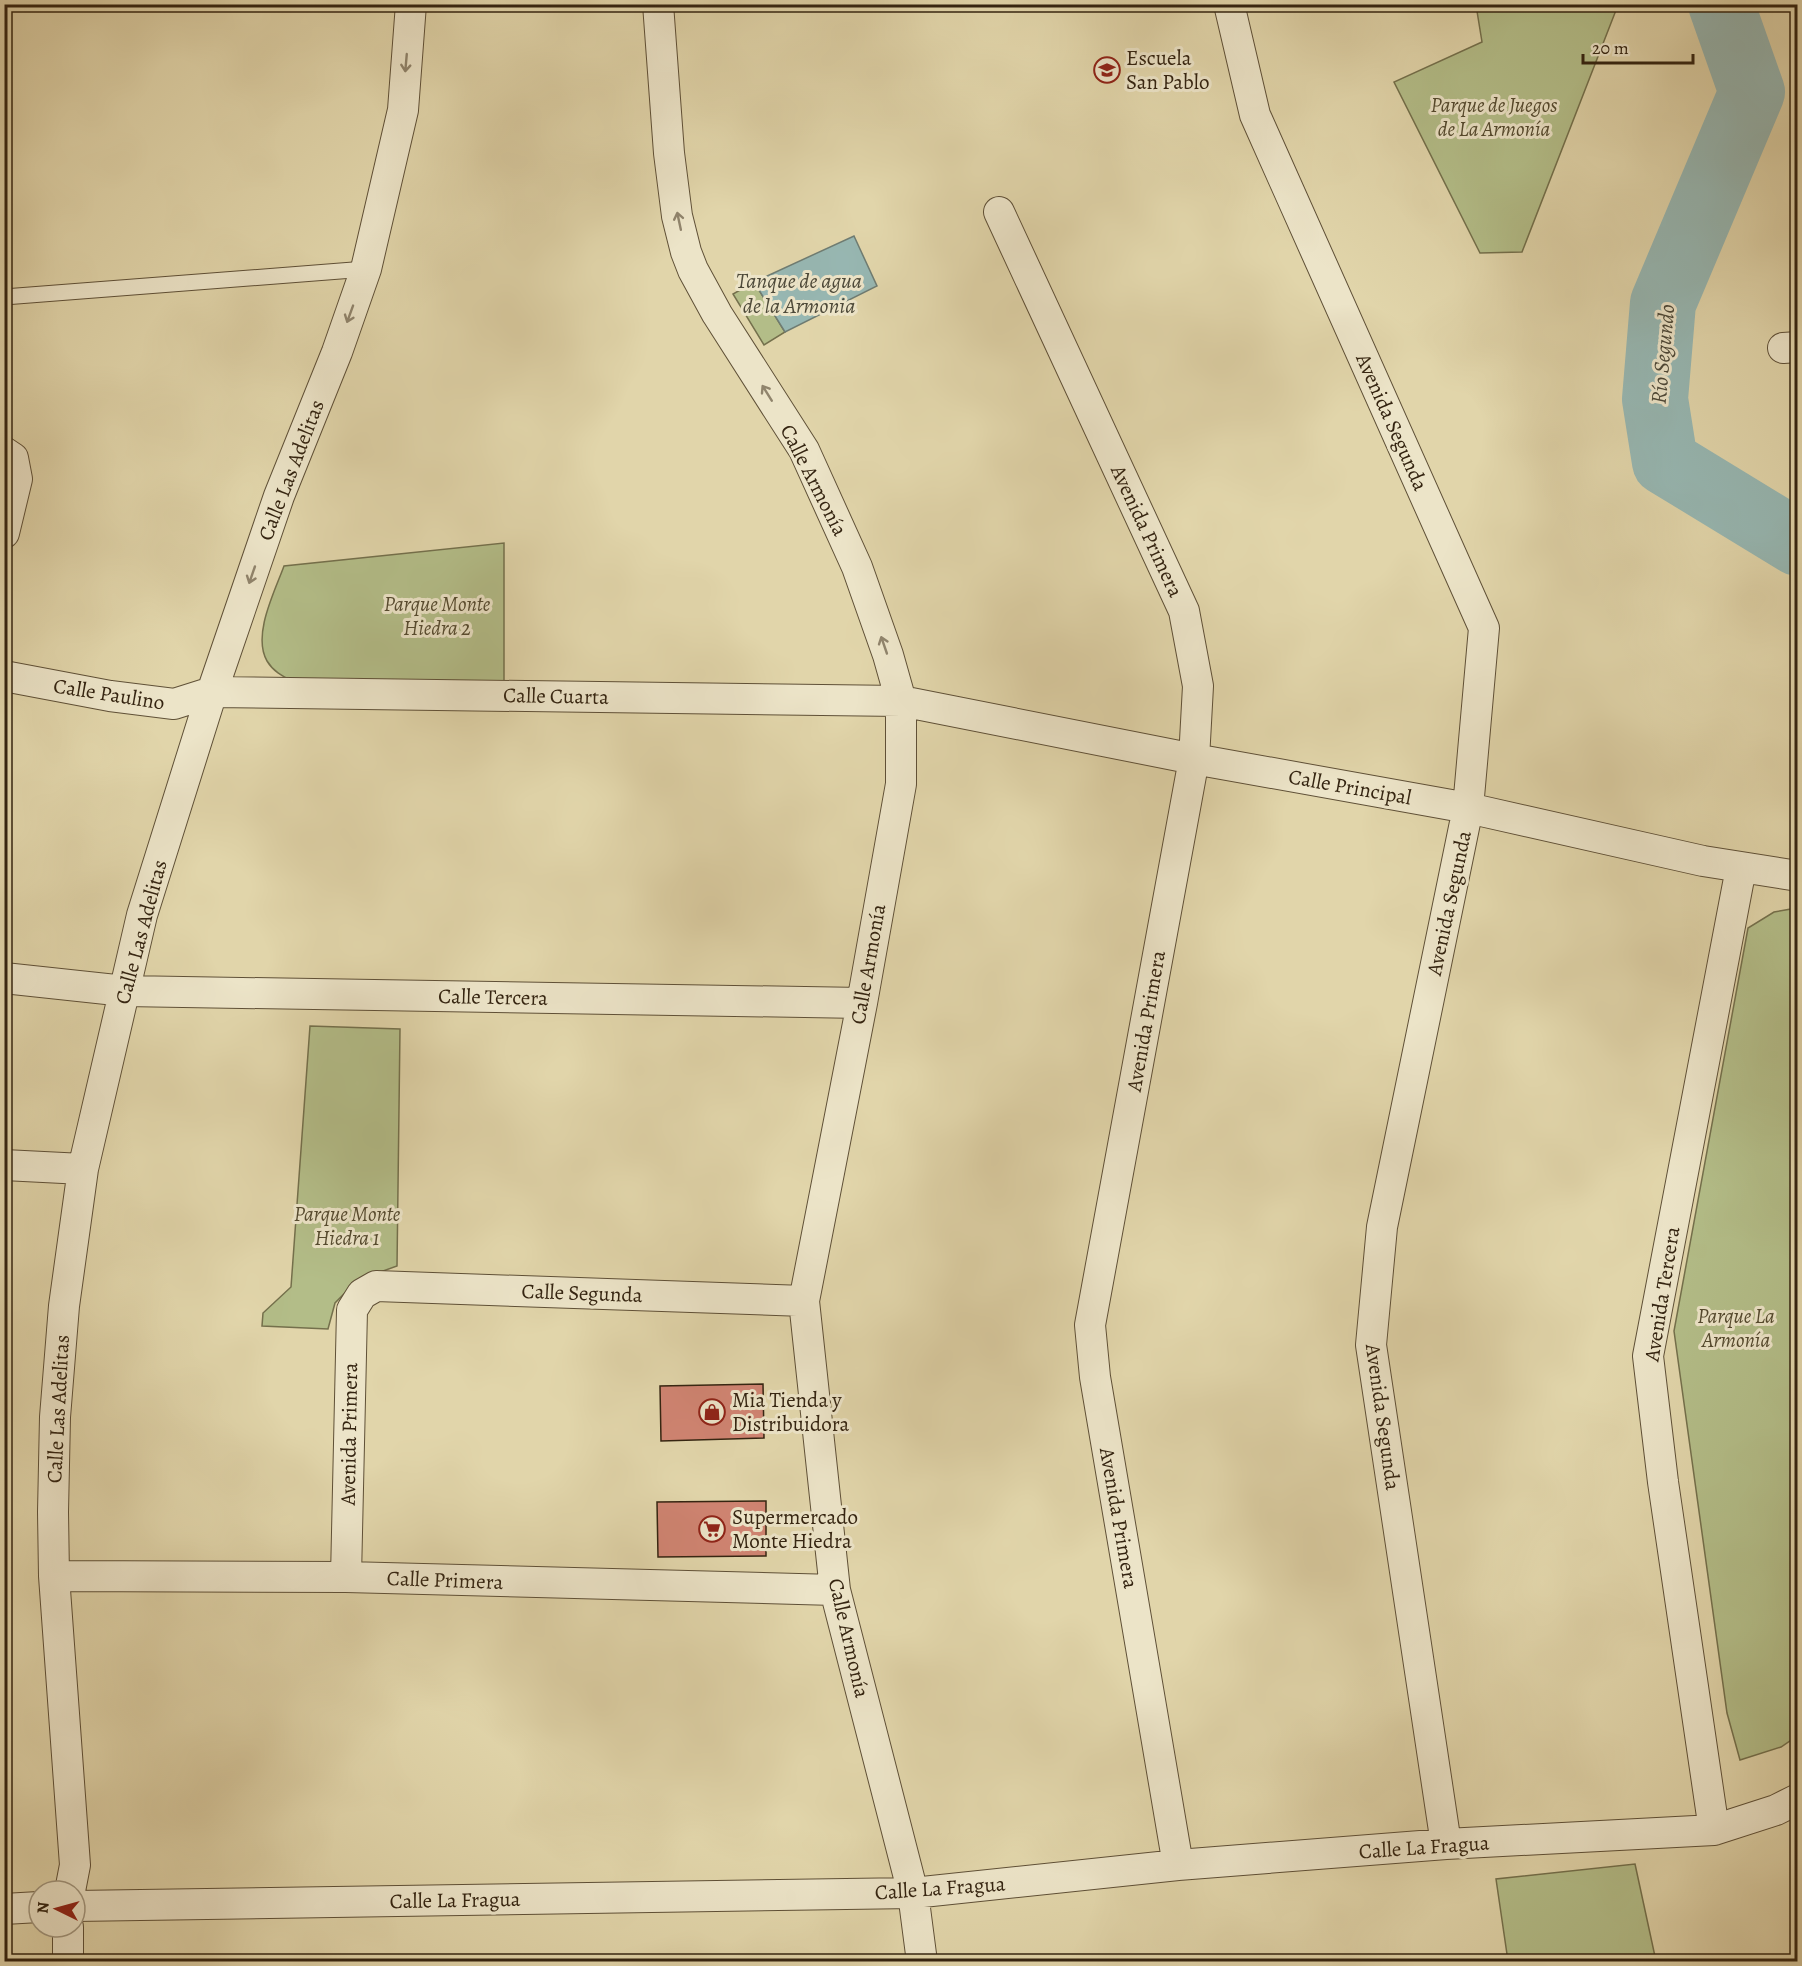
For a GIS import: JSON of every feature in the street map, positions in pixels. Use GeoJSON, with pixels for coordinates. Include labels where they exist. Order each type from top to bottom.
{"type":"FeatureCollection","features":[{"type":"Feature","properties":{"kind":"street","name":"Calle Las Adelitas"},"geometry":{"type":"LineString","coordinates":[[72,1879],[75,1864],[54,1576],[53,1512],[55,1417],[64,1306],[83,1169],[142,915],[212,692],[279,496],[337,352],[366,269],[403,110],[411,4]]}},
{"type":"Feature","properties":{"kind":"street","name":"Calle Armonía"},"geometry":{"type":"LineString","coordinates":[[657,4],[669,153],[677,216],[686,252],[717,314],[804,450],[857,567],[888,655],[901,701],[901,784],[862,1003],[804,1300],[835,1590],[913,1893],[922,1962]]}},
{"type":"Feature","properties":{"kind":"street","name":"Avenida Segunda"},"geometry":{"type":"LineString","coordinates":[[1229,4],[1255,115],[1484,628],[1468,808],[1382,1227],[1371,1345],[1446,1844]]}},
{"type":"Feature","properties":{"kind":"street","name":"Avenida Primera"},"geometry":{"type":"LineString","coordinates":[[999,212],[1184,612],[1198,686],[1194,759],[1090,1325],[1095,1377],[1178,1865]]}},
{"type":"Feature","properties":{"kind":"street"},"geometry":{"type":"LineString","coordinates":[[4,452],[13,458],[17,479],[4,533]]}},
{"type":"Feature","properties":{"kind":"street","name":"Calle Paulino"},"geometry":{"type":"LineString","coordinates":[[4,676],[110,696],[174,704],[212,692]]}},
{"type":"Feature","properties":{"kind":"street","name":"Calle Cuarta"},"geometry":{"type":"LineString","coordinates":[[212,692],[901,701]]}},
{"type":"Feature","properties":{"kind":"street","name":"Calle Principal"},"geometry":{"type":"LineString","coordinates":[[901,701],[1194,759],[1468,808],[1741,868],[1797,876]]}},
{"type":"Feature","properties":{"kind":"street","name":"Avenida Tercera"},"geometry":{"type":"LineString","coordinates":[[1714,1830],[1648,1356],[1741,868]]}},
{"type":"Feature","properties":{"kind":"street","name":"Calle Tercera"},"geometry":{"type":"LineString","coordinates":[[4,978],[125,991],[862,1003]]}},
{"type":"Feature","properties":{"kind":"street"},"geometry":{"type":"LineString","coordinates":[[4,1165],[83,1169]]}},
{"type":"Feature","properties":{"kind":"street","name":"Calle Segunda"},"geometry":{"type":"LineString","coordinates":[[362,1294],[376,1287],[804,1300]]}},
{"type":"Feature","properties":{"kind":"street","name":"Avenida Primera"},"geometry":{"type":"LineString","coordinates":[[346,1577],[352,1310],[362,1294]]}},
{"type":"Feature","properties":{"kind":"street","name":"Calle Primera"},"geometry":{"type":"LineString","coordinates":[[54,1576],[346,1577],[835,1590]]}},
{"type":"Feature","properties":{"kind":"street","name":"Calle La Fragua"},"geometry":{"type":"LineString","coordinates":[[87,1906],[913,1893],[1178,1865],[1446,1844],[1714,1830],[1776,1810],[1797,1799]]}},
{"type":"Feature","properties":{"kind":"street"},"geometry":{"type":"LineString","coordinates":[[4,1909],[27,1908]]}},
{"type":"Feature","properties":{"kind":"street"},"geometry":{"type":"LineString","coordinates":[[68,1939],[68,1962]]}},
{"type":"Feature","properties":{"kind":"lane"},"geometry":{"type":"LineString","coordinates":[[4,297],[366,269]]}},
{"type":"Feature","properties":{"kind":"green space","name":"Parque de Juegos de La Armonía"},"geometry":{"type":"Polygon","coordinates":[[[1476,5],[1618,5],[1522,252],[1480,253],[1394,82],[1482,42],[1476,5]]]}},
{"type":"Feature","properties":{"kind":"green space"},"geometry":{"type":"Polygon","coordinates":[[[754,282],[785,332],[764,345],[733,294],[754,282]]]}},
{"type":"Feature","properties":{"kind":"green space","name":"Parque Monte Hiedra 2"},"geometry":{"type":"Polygon","coordinates":[[[504,543],[504,684],[292,681],[281,675],[267,661],[263,650],[263,626],[284,566],[504,543]]]}},
{"type":"Feature","properties":{"kind":"green space","name":"Parque La Armonía"},"geometry":{"type":"Polygon","coordinates":[[[1797,908],[1797,1736],[1781,1747],[1740,1760],[1727,1713],[1674,1331],[1748,928],[1774,912],[1797,908]]]}},
{"type":"Feature","properties":{"kind":"green space","name":"Parque Monte Hiedra 1"},"geometry":{"type":"Polygon","coordinates":[[[310,1026],[400,1029],[397,1266],[358,1280],[335,1303],[328,1329],[262,1326],[263,1313],[291,1287],[310,1026]]]}},
{"type":"Feature","properties":{"kind":"green space"},"geometry":{"type":"Polygon","coordinates":[[[1635,1864],[1656,1961],[1508,1961],[1496,1879],[1635,1864]]]}},
{"type":"Feature","properties":{"kind":"water","name":"Tanque de agua de la Armonia"},"geometry":{"type":"Polygon","coordinates":[[[854,236],[877,286],[785,332],[754,282],[854,236]]]}},
{"type":"Feature","properties":{"kind":"building","name":"Mia Tienda y Distribuidora"},"geometry":{"type":"Polygon","coordinates":[[[763,1384],[764,1438],[661,1441],[660,1386],[763,1384]]]}},
{"type":"Feature","properties":{"kind":"building","name":"Supermercado Monte Hiedra"},"geometry":{"type":"Polygon","coordinates":[[[766,1501],[766,1556],[658,1557],[657,1502],[766,1501]]]}},
{"type":"Feature","properties":{"kind":"waterway","name":"Río Segundo"},"geometry":{"type":"LineString","coordinates":[[1721,4],[1752,92],[1663,303],[1655,399],[1665,462],[1798,543]]}},
{"type":"Feature","properties":{"kind":"place","name":"Escuela San Pablo"},"geometry":{"type":"Point","coordinates":[1107,70]}},
{"type":"Feature","properties":{"kind":"place","name":"Mia Tienda y Distribuidora"},"geometry":{"type":"Point","coordinates":[712,1412]}},
{"type":"Feature","properties":{"kind":"place","name":"Supermercado Monte Hiedra"},"geometry":{"type":"Point","coordinates":[712,1529]}}]}
